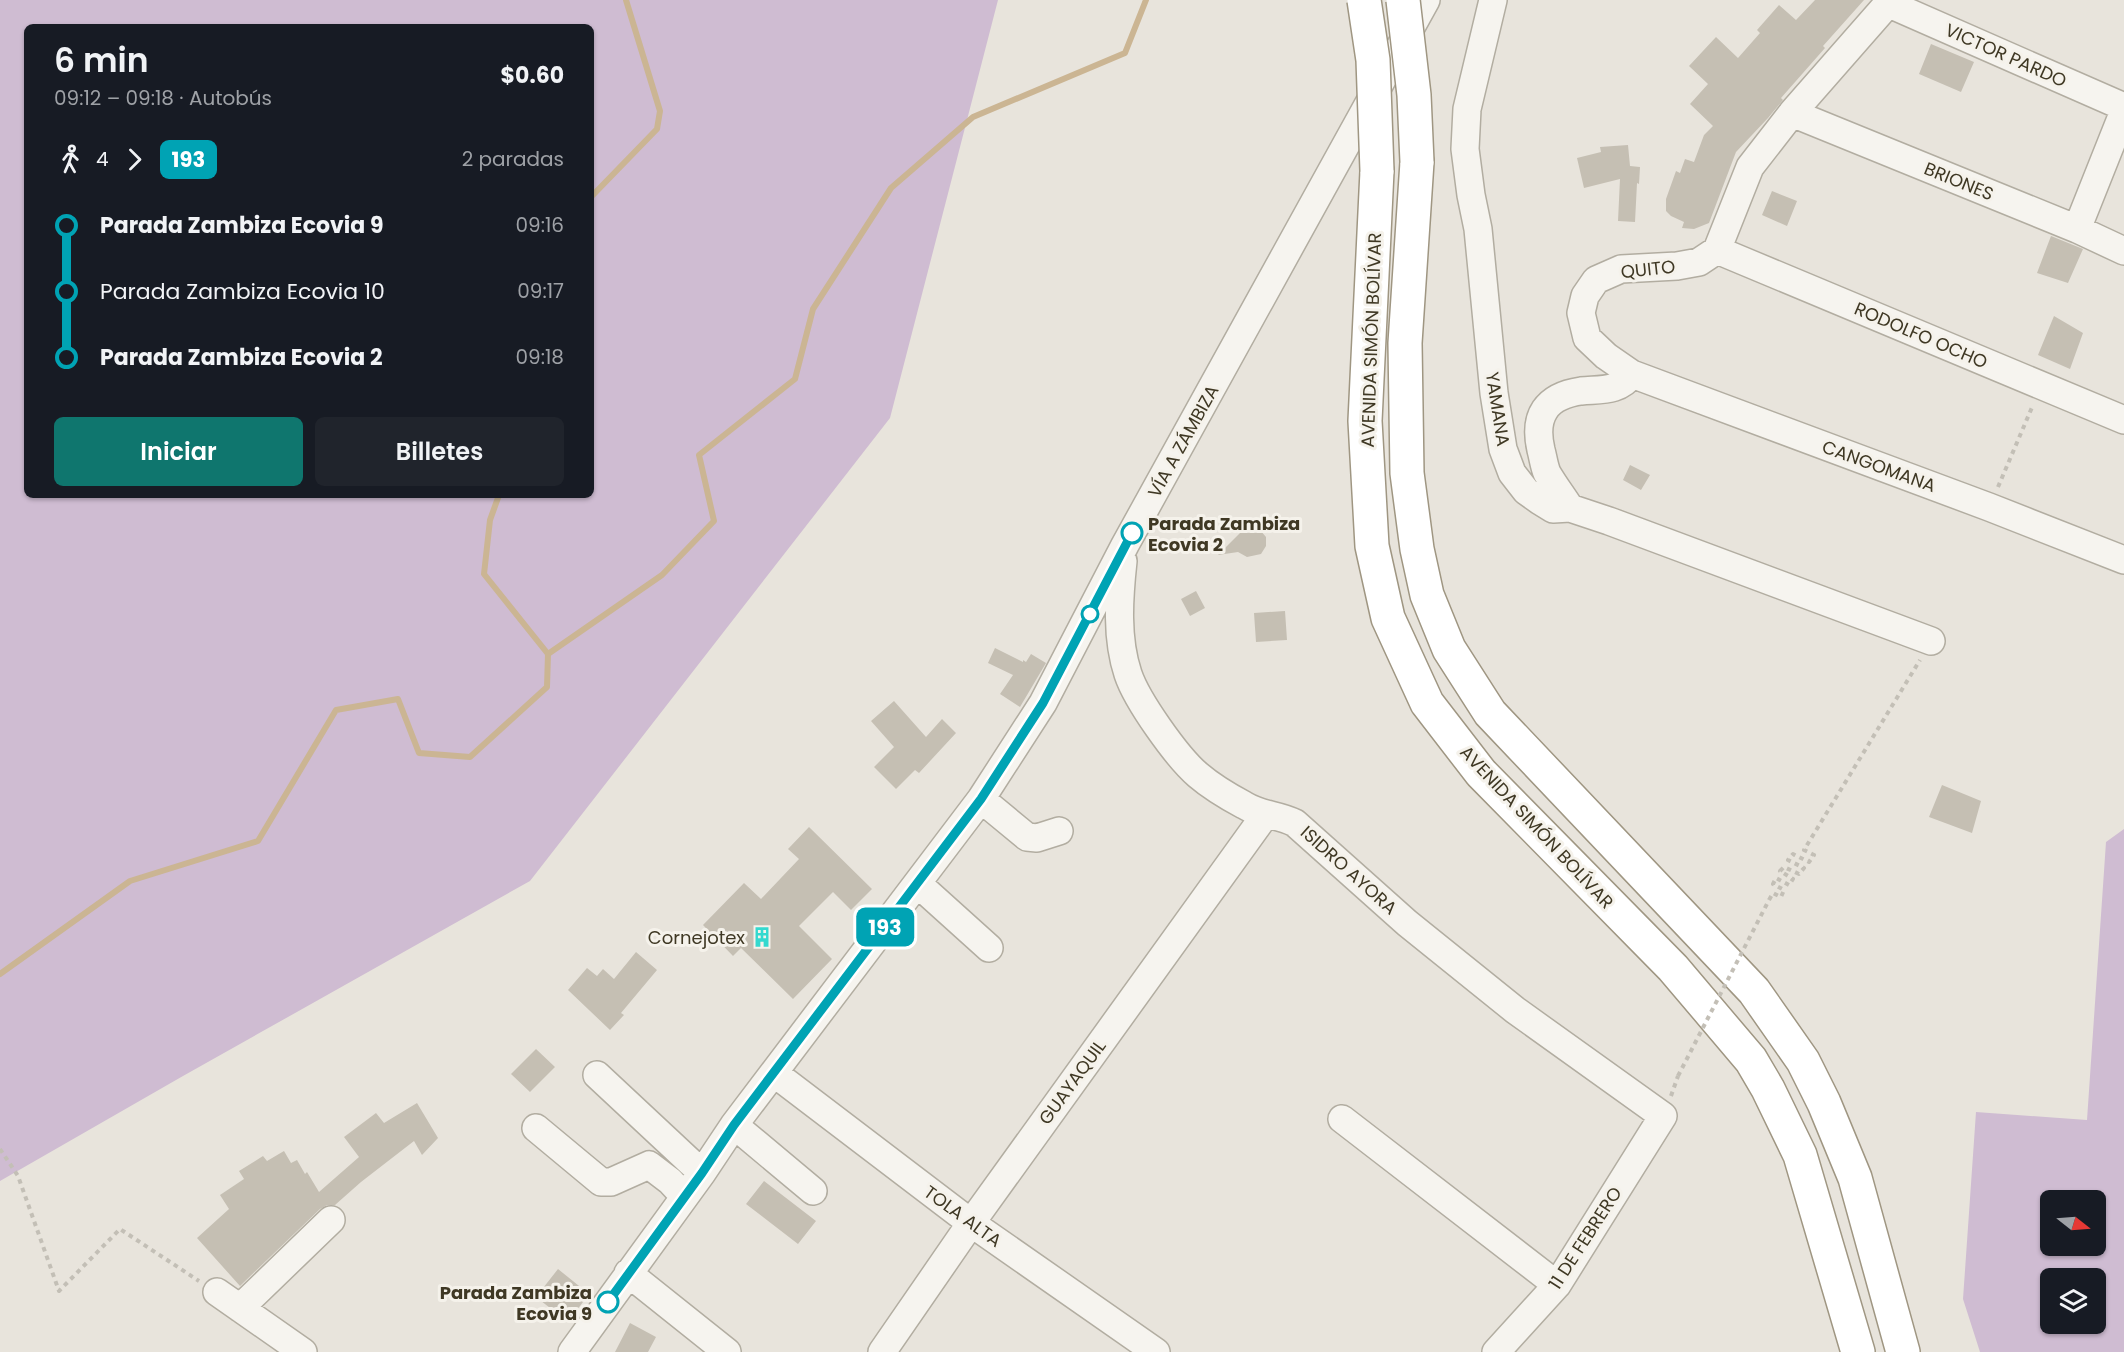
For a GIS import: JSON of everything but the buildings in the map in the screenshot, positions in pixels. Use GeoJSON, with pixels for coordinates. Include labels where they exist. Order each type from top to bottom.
{"type":"FeatureCollection","features":[{"type":"Feature","properties":{"kind":"highway","name":"AVENIDA SIMÓN BOLÍVAR"},"geometry":{"type":"LineString","coordinates":[[1364,0],[1373,60],[1377,171],[1365,421],[1372,546],[1388,618],[1427,703],[1481,773],[1673,968],[1751,1060],[1768,1089],[1800,1155],[1858,1352]]}},
{"type":"Feature","properties":{"kind":"highway","name":"AVENIDA SIMÓN BOLÍVAR"},"geometry":{"type":"LineString","coordinates":[[1402,0],[1414,95],[1417,162],[1405,343],[1407,473],[1417,549],[1431,606],[1449,649],[1490,713],[1754,992],[1803,1061],[1824,1103],[1855,1178],[1903,1352]]}},
{"type":"Feature","properties":{"kind":"street","name":"VÍA A ZÁMBIZA"},"geometry":{"type":"LineString","coordinates":[[774,1073],[981,799],[1043,703],[1125,545],[1426,0]]}},
{"type":"Feature","properties":{"kind":"street","name":"YAMANA"},"geometry":{"type":"LineString","coordinates":[[1493,0],[1467,109],[1465,149],[1478,229],[1497,415],[1503,449],[1512,473],[1526,491],[1553,509],[1570,508],[1609,521],[1931,641]]}},
{"type":"Feature","properties":{"kind":"street"},"geometry":{"type":"LineString","coordinates":[[1717,250],[1750,167],[1792,113],[1889,1]]}},
{"type":"Feature","properties":{"kind":"street","name":"VICTOR PARDO"},"geometry":{"type":"LineString","coordinates":[[1889,1],[2124,109]]}},
{"type":"Feature","properties":{"kind":"street"},"geometry":{"type":"LineString","coordinates":[[2077,229],[2124,109]]}},
{"type":"Feature","properties":{"kind":"street","name":"BRIONES"},"geometry":{"type":"LineString","coordinates":[[1792,113],[2077,229],[2124,251]]}},
{"type":"Feature","properties":{"kind":"street","name":"QUITO"},"geometry":{"type":"LineString","coordinates":[[1632,374],[1606,356],[1587,338],[1581,313],[1585,296],[1596,280],[1621,269],[1677,267],[1699,262],[1717,250]]}},
{"type":"Feature","properties":{"kind":"street","name":"RODOLFO OCHO"},"geometry":{"type":"LineString","coordinates":[[1717,250],[2124,420]]}},
{"type":"Feature","properties":{"kind":"street"},"geometry":{"type":"LineString","coordinates":[[1570,508],[1546,471],[1539,440],[1538,428],[1541,416],[1546,406],[1555,398],[1579,391],[1607,390],[1617,387],[1626,382],[1632,374]]}},
{"type":"Feature","properties":{"kind":"street","name":"CANGOMANA"},"geometry":{"type":"LineString","coordinates":[[1632,374],[1989,507],[2124,560]]}},
{"type":"Feature","properties":{"kind":"street","name":"ISIDRO AYORA"},"geometry":{"type":"LineString","coordinates":[[1125,545],[1119,596],[1120,638],[1128,675],[1147,709],[1176,752],[1199,776],[1246,807],[1265,815],[1280,816],[1295,823],[1407,923],[1515,1010],[1663,1116]]}},
{"type":"Feature","properties":{"kind":"street"},"geometry":{"type":"LineString","coordinates":[[981,799],[1027,837],[1037,838],[1059,831]]}},
{"type":"Feature","properties":{"kind":"street","name":"GUAYAQUIL"},"geometry":{"type":"LineString","coordinates":[[882,1352],[971,1222],[1265,815]]}},
{"type":"Feature","properties":{"kind":"street"},"geometry":{"type":"LineString","coordinates":[[918,884],[989,948]]}},
{"type":"Feature","properties":{"kind":"street"},"geometry":{"type":"LineString","coordinates":[[572,1352],[702,1173],[734,1125],[774,1073]]}},
{"type":"Feature","properties":{"kind":"street","name":"TOLA ALTA"},"geometry":{"type":"LineString","coordinates":[[774,1073],[971,1222],[1156,1352]]}},
{"type":"Feature","properties":{"kind":"street"},"geometry":{"type":"LineString","coordinates":[[597,1075],[702,1173]]}},
{"type":"Feature","properties":{"kind":"street","name":"11 DE FEBRERO"},"geometry":{"type":"LineString","coordinates":[[1496,1352],[1557,1285],[1663,1116]]}},
{"type":"Feature","properties":{"kind":"street"},"geometry":{"type":"LineString","coordinates":[[1342,1119],[1557,1285]]}},
{"type":"Feature","properties":{"kind":"street"},"geometry":{"type":"LineString","coordinates":[[734,1125],[813,1191]]}},
{"type":"Feature","properties":{"kind":"street"},"geometry":{"type":"LineString","coordinates":[[536,1128],[601,1182],[611,1182],[649,1165],[670,1181],[684,1196]]}},
{"type":"Feature","properties":{"kind":"street"},"geometry":{"type":"LineString","coordinates":[[240,1308],[331,1220]]}},
{"type":"Feature","properties":{"kind":"street"},"geometry":{"type":"LineString","coordinates":[[628,1273],[727,1352]]}},
{"type":"Feature","properties":{"kind":"street"},"geometry":{"type":"LineString","coordinates":[[217,1292],[303,1352]]}},
{"type":"Feature","properties":{"kind":"path"},"geometry":{"type":"LineString","coordinates":[[1989,507],[2041,385]]}},
{"type":"Feature","properties":{"kind":"path"},"geometry":{"type":"LineString","coordinates":[[1678,1076],[1769,900],[1773,893],[1780,897],[1784,890],[1773,884],[1776,878],[1789,885],[1793,879],[1780,871],[1784,867],[1799,874],[1804,868],[1788,860],[1793,854],[1809,862],[1814,855],[1804,850],[1931,641]]}},
{"type":"Feature","properties":{"kind":"path"},"geometry":{"type":"LineString","coordinates":[[0,1149],[18,1176],[60,1291],[120,1229],[217,1292]]}},
{"type":"Feature","properties":{"kind":"shaded area"},"geometry":{"type":"Polygon","coordinates":[[[0,0],[998,0],[890,418],[530,881],[0,1181],[0,0]]]}},
{"type":"Feature","properties":{"kind":"shaded area"},"geometry":{"type":"Polygon","coordinates":[[[2124,829],[2124,1352],[1980,1352],[1963,1299],[1976,1112],[2087,1120],[2106,842],[2124,829]]]}},
{"type":"Feature","properties":{"kind":"waterway"},"geometry":{"type":"LineString","coordinates":[[594,194],[657,129],[660,111],[626,0]]}},
{"type":"Feature","properties":{"kind":"waterway"},"geometry":{"type":"LineString","coordinates":[[0,974],[130,881],[258,841],[336,710],[398,699],[419,753],[470,757],[547,687],[548,654],[662,575],[714,521],[699,455],[795,379],[813,309],[891,188],[973,117],[1125,53],[1146,0]]}},
{"type":"Feature","properties":{"kind":"waterway"},"geometry":{"type":"LineString","coordinates":[[498,498],[490,520],[484,574],[548,654]]}},
{"type":"Feature","properties":{"kind":"bus line","name":"193"},"geometry":{"type":"LineString","coordinates":[[608,1302],[734,1125],[981,799],[1043,703],[1132,533]]}},
{"type":"Feature","properties":{"kind":"place","name":"Parada Zambiza Ecovia 2"},"geometry":{"type":"Point","coordinates":[1132,533]}},
{"type":"Feature","properties":{"kind":"place","name":"Cornejotex"},"geometry":{"type":"Point","coordinates":[762,937]}},
{"type":"Feature","properties":{"kind":"place","name":"Parada Zambiza Ecovia 9"},"geometry":{"type":"Point","coordinates":[608,1302]}}]}
